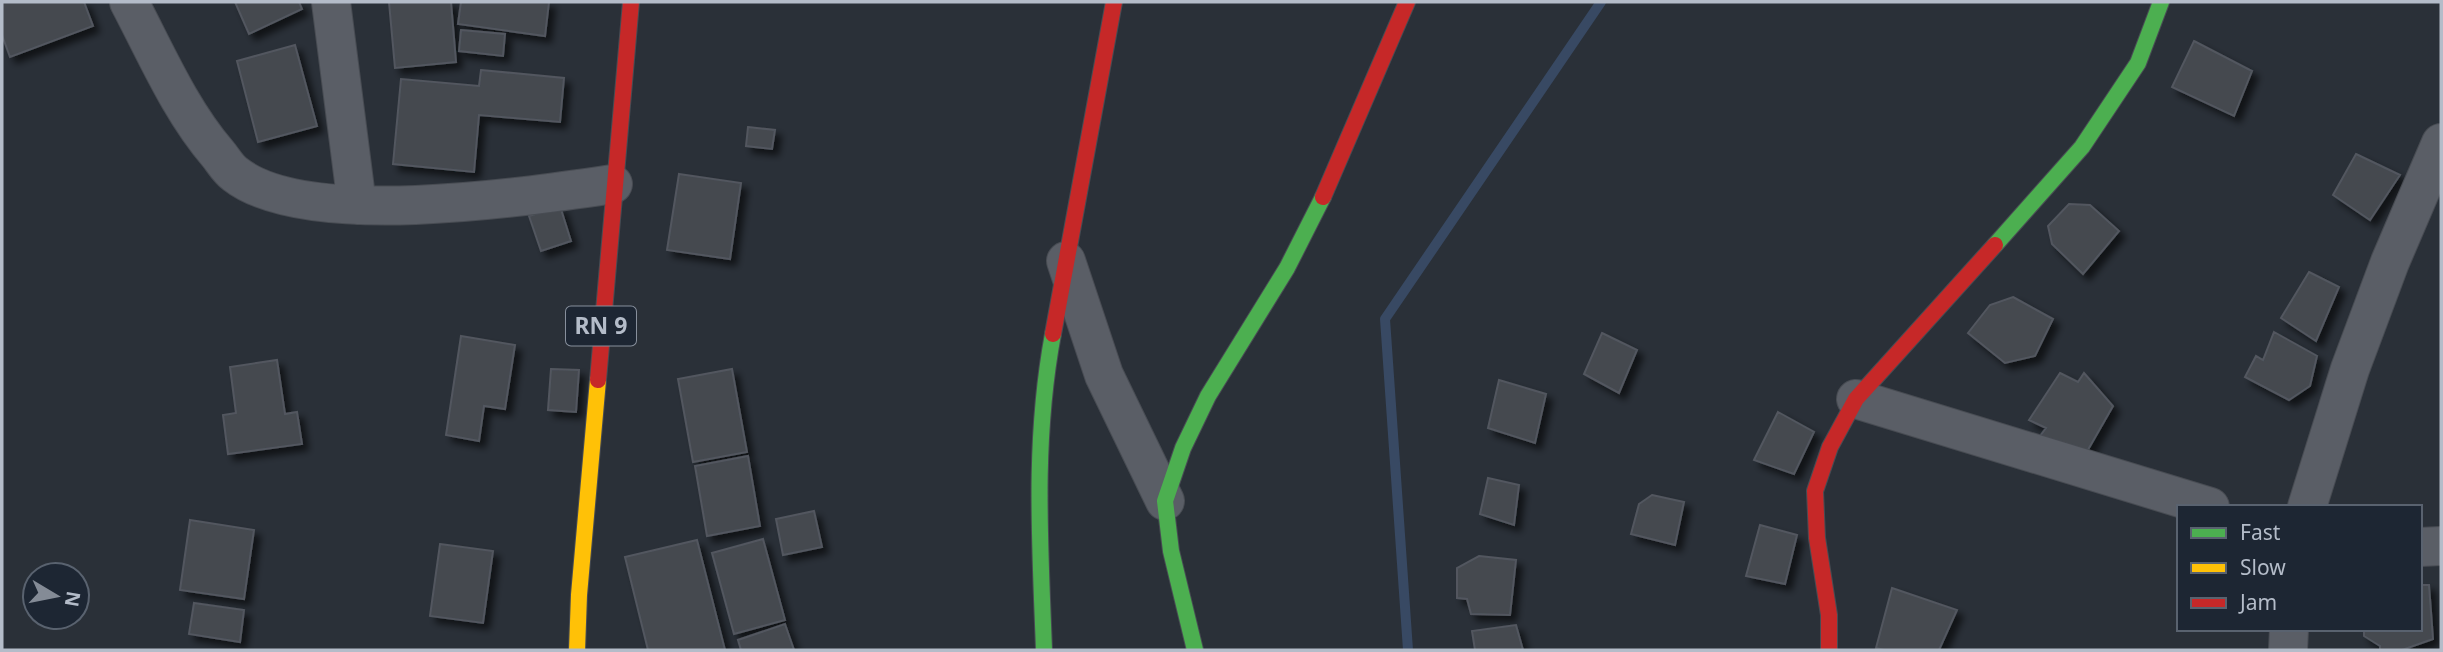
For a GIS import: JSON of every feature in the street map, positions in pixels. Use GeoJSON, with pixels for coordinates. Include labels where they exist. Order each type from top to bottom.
{"type":"FeatureCollection","features":[{"type":"Feature","properties":{"kind":"street"},"geometry":{"type":"LineString","coordinates":[[129,2],[204,137],[235,174],[269,192],[310,202],[356,205],[472,201],[613,184]]}},
{"type":"Feature","properties":{"kind":"street"},"geometry":{"type":"LineString","coordinates":[[331,2],[356,205]]}},
{"type":"Feature","properties":{"kind":"street","name":"RN 9"},"geometry":{"type":"LineString","coordinates":[[577,650],[580,582],[613,184],[631,2]]}},
{"type":"Feature","properties":{"kind":"street"},"geometry":{"type":"LineString","coordinates":[[1044,650],[1038,482],[1045,378],[1114,2]]}},
{"type":"Feature","properties":{"kind":"street"},"geometry":{"type":"LineString","coordinates":[[1165,501],[1184,448],[1208,396],[1287,268],[1325,194],[1407,2]]}},
{"type":"Feature","properties":{"kind":"street"},"geometry":{"type":"LineString","coordinates":[[1829,650],[1829,615],[1817,538],[1815,491],[1830,447],[1856,399],[2082,147],[2138,63],[2161,2]]}},
{"type":"Feature","properties":{"kind":"street"},"geometry":{"type":"LineString","coordinates":[[2308,505],[2350,369],[2390,262],[2441,143]]}},
{"type":"Feature","properties":{"kind":"street"},"geometry":{"type":"LineString","coordinates":[[1066,261],[1104,375],[1165,501],[1171,551],[1195,650]]}},
{"type":"Feature","properties":{"kind":"street"},"geometry":{"type":"LineString","coordinates":[[1856,399],[2203,505]]}},
{"type":"Feature","properties":{"kind":"street"},"geometry":{"type":"LineString","coordinates":[[2422,547],[2441,546]]}},
{"type":"Feature","properties":{"kind":"street"},"geometry":{"type":"LineString","coordinates":[[2288,650],[2289,631]]}},
{"type":"Feature","properties":{"kind":"building"},"geometry":{"type":"Polygon","coordinates":[[[2,2],[84,2],[93,26],[10,57],[2,35],[2,2]]]}},
{"type":"Feature","properties":{"kind":"building"},"geometry":{"type":"Polygon","coordinates":[[[235,2],[299,2],[302,9],[249,34],[235,2]]]}},
{"type":"Feature","properties":{"kind":"building"},"geometry":{"type":"Polygon","coordinates":[[[389,2],[451,2],[456,62],[395,68],[389,2]]]}},
{"type":"Feature","properties":{"kind":"building"},"geometry":{"type":"Polygon","coordinates":[[[461,2],[549,2],[545,36],[458,24],[461,2]]]}},
{"type":"Feature","properties":{"kind":"building"},"geometry":{"type":"Polygon","coordinates":[[[461,30],[505,34],[503,56],[459,51],[461,30]]]}},
{"type":"Feature","properties":{"kind":"building"},"geometry":{"type":"Polygon","coordinates":[[[2194,41],[2252,71],[2234,116],[2172,87],[2194,41]]]}},
{"type":"Feature","properties":{"kind":"building"},"geometry":{"type":"Polygon","coordinates":[[[295,45],[317,126],[258,142],[237,61],[295,45]]]}},
{"type":"Feature","properties":{"kind":"building"},"geometry":{"type":"Polygon","coordinates":[[[481,70],[564,78],[560,122],[479,115],[474,172],[393,164],[401,79],[479,86],[481,70]]]}},
{"type":"Feature","properties":{"kind":"building"},"geometry":{"type":"Polygon","coordinates":[[[748,127],[775,130],[772,149],[746,146],[748,127]]]}},
{"type":"Feature","properties":{"kind":"building"},"geometry":{"type":"Polygon","coordinates":[[[2356,154],[2400,175],[2370,220],[2333,195],[2356,154]]]}},
{"type":"Feature","properties":{"kind":"building"},"geometry":{"type":"Polygon","coordinates":[[[679,174],[741,183],[730,259],[667,250],[679,174]]]}},
{"type":"Feature","properties":{"kind":"building"},"geometry":{"type":"Polygon","coordinates":[[[2069,204],[2090,205],[2119,231],[2083,274],[2052,244],[2048,226],[2069,204]]]}},
{"type":"Feature","properties":{"kind":"building"},"geometry":{"type":"Polygon","coordinates":[[[560,206],[571,241],[541,251],[529,216],[560,206]]]}},
{"type":"Feature","properties":{"kind":"building"},"geometry":{"type":"Polygon","coordinates":[[[2309,272],[2339,287],[2316,341],[2281,318],[2309,272]]]}},
{"type":"Feature","properties":{"kind":"building"},"geometry":{"type":"Polygon","coordinates":[[[2013,297],[2053,319],[2035,356],[2005,363],[1968,333],[1990,305],[2013,297]]]}},
{"type":"Feature","properties":{"kind":"building"},"geometry":{"type":"Polygon","coordinates":[[[2274,332],[2317,356],[2310,386],[2289,400],[2245,377],[2256,356],[2263,360],[2274,332]]]}},
{"type":"Feature","properties":{"kind":"building"},"geometry":{"type":"Polygon","coordinates":[[[1602,333],[1637,350],[1619,393],[1584,374],[1602,333]]]}},
{"type":"Feature","properties":{"kind":"building"},"geometry":{"type":"Polygon","coordinates":[[[461,336],[515,345],[505,409],[484,406],[479,441],[446,435],[461,336]]]}},
{"type":"Feature","properties":{"kind":"building"},"geometry":{"type":"Polygon","coordinates":[[[277,360],[285,414],[297,412],[302,444],[228,454],[223,415],[236,413],[230,367],[277,360]]]}},
{"type":"Feature","properties":{"kind":"building"},"geometry":{"type":"Polygon","coordinates":[[[551,369],[579,370],[576,412],[548,410],[551,369]]]}},
{"type":"Feature","properties":{"kind":"building"},"geometry":{"type":"Polygon","coordinates":[[[732,369],[747,452],[693,462],[678,379],[732,369]]]}},
{"type":"Feature","properties":{"kind":"building"},"geometry":{"type":"Polygon","coordinates":[[[2060,373],[2078,382],[2084,373],[2113,406],[2085,455],[2040,436],[2046,428],[2029,420],[2060,373]]]}},
{"type":"Feature","properties":{"kind":"building"},"geometry":{"type":"Polygon","coordinates":[[[1499,380],[1546,394],[1535,443],[1488,428],[1499,380]]]}},
{"type":"Feature","properties":{"kind":"building"},"geometry":{"type":"Polygon","coordinates":[[[1778,412],[1814,432],[1794,474],[1754,460],[1778,412]]]}},
{"type":"Feature","properties":{"kind":"building"},"geometry":{"type":"Polygon","coordinates":[[[748,456],[760,526],[707,536],[695,466],[748,456]]]}},
{"type":"Feature","properties":{"kind":"building"},"geometry":{"type":"Polygon","coordinates":[[[1488,478],[1519,485],[1514,525],[1480,514],[1488,478]]]}},
{"type":"Feature","properties":{"kind":"building"},"geometry":{"type":"Polygon","coordinates":[[[1652,495],[1684,502],[1675,545],[1631,534],[1639,504],[1652,495]]]}},
{"type":"Feature","properties":{"kind":"building"},"geometry":{"type":"Polygon","coordinates":[[[814,511],[822,547],[783,555],[776,519],[814,511]]]}},
{"type":"Feature","properties":{"kind":"building"},"geometry":{"type":"Polygon","coordinates":[[[190,520],[254,530],[244,599],[180,590],[190,520]]]}},
{"type":"Feature","properties":{"kind":"building"},"geometry":{"type":"Polygon","coordinates":[[[1760,525],[1797,535],[1785,584],[1746,576],[1760,525]]]}},
{"type":"Feature","properties":{"kind":"building"},"geometry":{"type":"Polygon","coordinates":[[[763,539],[785,620],[734,634],[712,553],[763,539]]]}},
{"type":"Feature","properties":{"kind":"building"},"geometry":{"type":"Polygon","coordinates":[[[697,540],[725,650],[648,650],[625,557],[697,540]]]}},
{"type":"Feature","properties":{"kind":"building"},"geometry":{"type":"Polygon","coordinates":[[[440,544],[493,551],[483,623],[430,616],[440,544]]]}},
{"type":"Feature","properties":{"kind":"building"},"geometry":{"type":"Polygon","coordinates":[[[1479,556],[1516,560],[1510,615],[1471,614],[1467,599],[1457,598],[1457,568],[1479,556]]]}},
{"type":"Feature","properties":{"kind":"building"},"geometry":{"type":"Polygon","coordinates":[[[2422,585],[2429,585],[2433,639],[2402,650],[2380,650],[2380,646],[2364,636],[2364,631],[2422,631],[2422,585]]]}},
{"type":"Feature","properties":{"kind":"building"},"geometry":{"type":"Polygon","coordinates":[[[1892,588],[1957,610],[1939,650],[1876,648],[1892,588]]]}},
{"type":"Feature","properties":{"kind":"building"},"geometry":{"type":"Polygon","coordinates":[[[194,603],[244,610],[240,642],[189,634],[194,603]]]}},
{"type":"Feature","properties":{"kind":"building"},"geometry":{"type":"Polygon","coordinates":[[[785,624],[794,650],[741,650],[738,640],[785,624]]]}},
{"type":"Feature","properties":{"kind":"building"},"geometry":{"type":"Polygon","coordinates":[[[1516,625],[1523,650],[1475,650],[1472,631],[1516,625]]]}},
{"type":"Feature","properties":{"kind":"waterway"},"geometry":{"type":"LineString","coordinates":[[1408,650],[1385,319],[1601,2]]}},
{"type":"Feature","properties":{"kind":"traffic: fast"},"geometry":{"type":"LineString","coordinates":[[1995,245],[2082,147],[2138,63],[2161,2]]}},
{"type":"Feature","properties":{"kind":"traffic: fast"},"geometry":{"type":"LineString","coordinates":[[1195,650],[1171,551],[1165,501],[1183,448],[1208,396],[1287,268],[1323,197]]}},
{"type":"Feature","properties":{"kind":"traffic: fast"},"geometry":{"type":"LineString","coordinates":[[1044,650],[1040,453],[1053,334]]}},
{"type":"Feature","properties":{"kind":"traffic: slow"},"geometry":{"type":"LineString","coordinates":[[577,650],[579,595],[598,380]]}},
{"type":"Feature","properties":{"kind":"traffic: jam"},"geometry":{"type":"LineString","coordinates":[[598,380],[631,2]]}},
{"type":"Feature","properties":{"kind":"traffic: jam"},"geometry":{"type":"LineString","coordinates":[[1053,334],[1114,2]]}},
{"type":"Feature","properties":{"kind":"traffic: jam"},"geometry":{"type":"LineString","coordinates":[[1323,197],[1407,2]]}},
{"type":"Feature","properties":{"kind":"traffic: jam"},"geometry":{"type":"LineString","coordinates":[[1829,650],[1829,615],[1817,538],[1815,491],[1830,447],[1856,399],[1995,245]]}}]}
